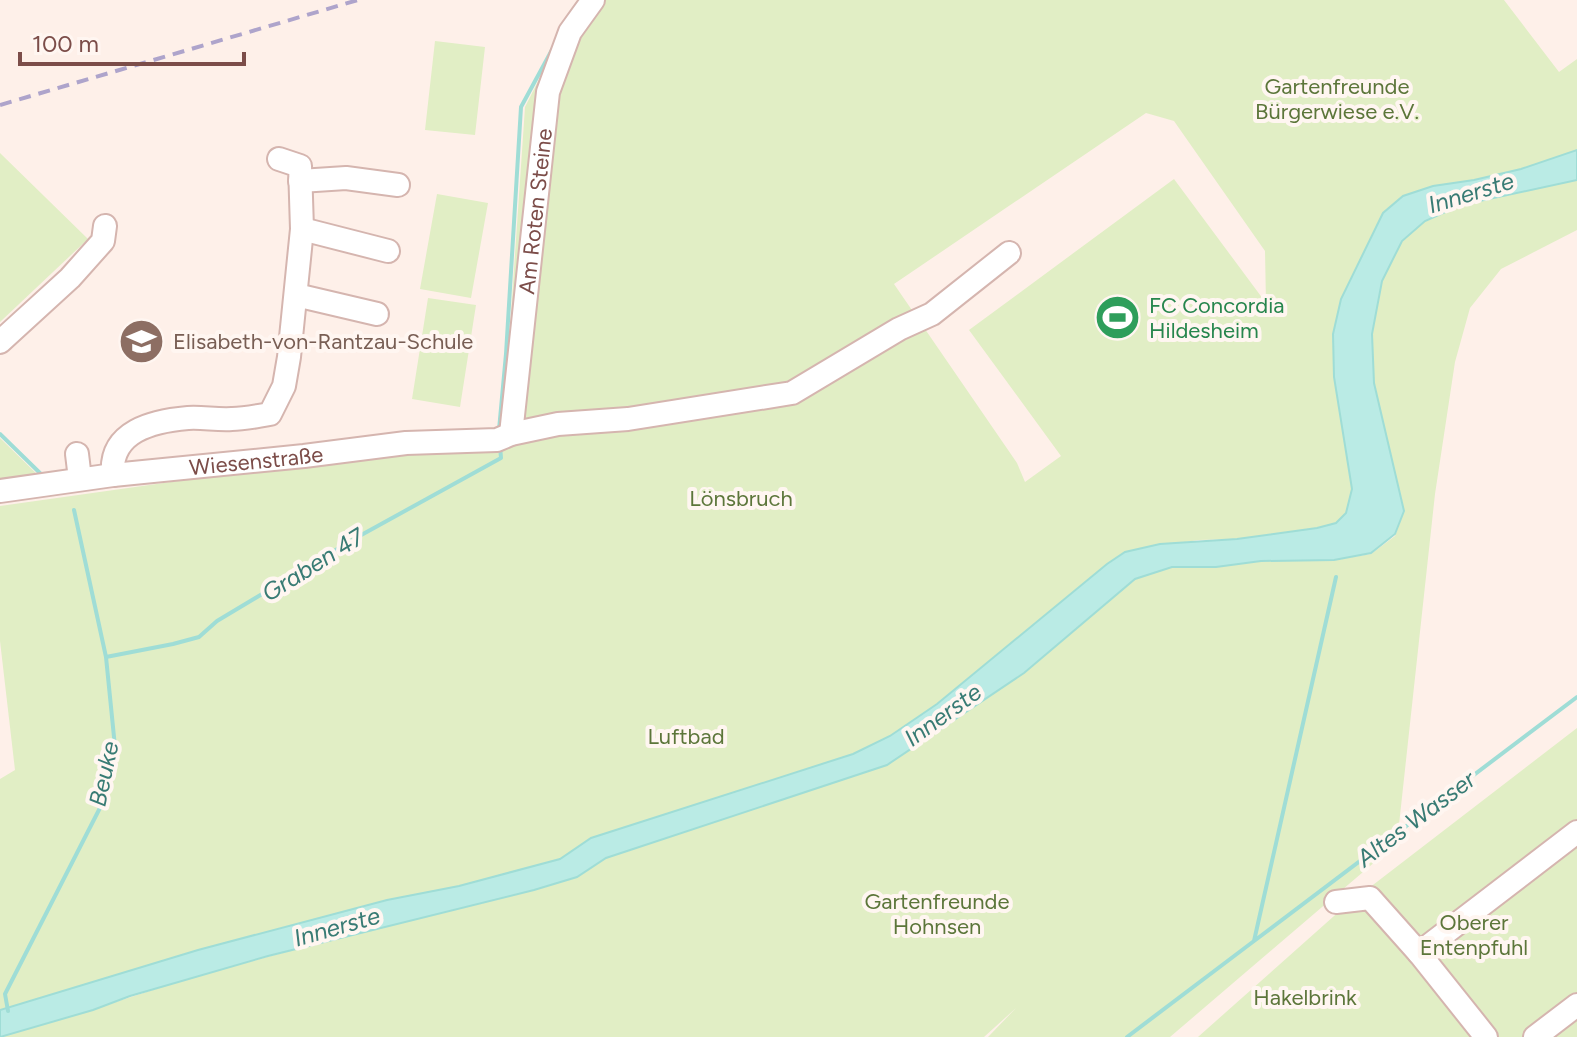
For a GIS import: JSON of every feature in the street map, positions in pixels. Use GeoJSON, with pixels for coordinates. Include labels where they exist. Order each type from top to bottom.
{"type":"FeatureCollection","features":[{"type":"Feature","properties":{"kind":"street","name":"Am Roten Steine"},"geometry":{"type":"LineString","coordinates":[[511,434],[548,92],[570,32],[593,0]]}},
{"type":"Feature","properties":{"kind":"street"},"geometry":{"type":"LineString","coordinates":[[113,475],[112,461],[120,443],[152,424],[189,418],[234,419],[270,414],[284,386],[302,229],[300,166],[279,159]]}},
{"type":"Feature","properties":{"kind":"street"},"geometry":{"type":"LineString","coordinates":[[300,181],[346,178],[398,185]]}},
{"type":"Feature","properties":{"kind":"street"},"geometry":{"type":"LineString","coordinates":[[0,342],[70,278],[103,241],[105,226]]}},
{"type":"Feature","properties":{"kind":"street"},"geometry":{"type":"LineString","coordinates":[[302,229],[388,251]]}},
{"type":"Feature","properties":{"kind":"street","name":"Wiesenstraße"},"geometry":{"type":"LineString","coordinates":[[0,491],[113,475],[406,443],[497,440],[558,424],[628,419],[792,393],[899,329],[932,314],[1009,253]]}},
{"type":"Feature","properties":{"kind":"street"},"geometry":{"type":"LineString","coordinates":[[296,295],[377,314]]}},
{"type":"Feature","properties":{"kind":"street"},"geometry":{"type":"LineString","coordinates":[[77,454],[80,479]]}},
{"type":"Feature","properties":{"kind":"street"},"geometry":{"type":"LineString","coordinates":[[1419,953],[1577,832]]}},
{"type":"Feature","properties":{"kind":"street"},"geometry":{"type":"LineString","coordinates":[[1336,902],[1370,898],[1486,1037]]}},
{"type":"Feature","properties":{"kind":"street"},"geometry":{"type":"LineString","coordinates":[[1535,1037],[1577,1005]]}},
{"type":"Feature","properties":{"kind":"green space","name":"Lönsbruch"},"geometry":{"type":"Polygon","coordinates":[[[579,0],[1504,0],[1559,72],[1577,59],[1577,150],[1521,169],[1433,186],[1403,196],[1383,213],[1341,299],[1333,334],[1334,377],[1352,489],[1346,513],[1336,523],[1125,552],[937,704],[890,736],[853,754],[591,838],[560,859],[459,886],[387,900],[198,950],[0,1010],[0,779],[15,770],[0,641],[0,506],[392,451],[502,446],[525,107],[579,0]],[[1146,113],[894,284],[1017,463],[1025,482],[1061,456],[969,330],[1174,179],[1266,303],[1265,251],[1174,121],[1146,113]]]}},
{"type":"Feature","properties":{"kind":"green space"},"geometry":{"type":"Polygon","coordinates":[[[435,41],[485,47],[475,135],[425,130],[435,41]]]}},
{"type":"Feature","properties":{"kind":"green space"},"geometry":{"type":"Polygon","coordinates":[[[0,153],[88,239],[0,322],[0,153]]]}},
{"type":"Feature","properties":{"kind":"green space","name":"Gartenfreunde Hohnsen"},"geometry":{"type":"Polygon","coordinates":[[[1577,180],[1577,230],[1501,269],[1470,308],[1455,362],[1435,494],[1397,843],[1170,1037],[988,1037],[1016,1008],[984,1037],[2,1037],[258,959],[577,877],[606,858],[887,765],[1024,673],[1135,579],[1172,567],[1334,560],[1371,554],[1395,536],[1404,511],[1374,383],[1372,334],[1382,281],[1402,241],[1425,221],[1461,205],[1577,180]]]}},
{"type":"Feature","properties":{"kind":"green space"},"geometry":{"type":"Polygon","coordinates":[[[437,194],[488,203],[471,298],[420,289],[437,194]]]}},
{"type":"Feature","properties":{"kind":"green space"},"geometry":{"type":"Polygon","coordinates":[[[428,298],[476,305],[460,407],[412,399],[428,298]]]}},
{"type":"Feature","properties":{"kind":"green space"},"geometry":{"type":"Polygon","coordinates":[[[0,438],[43,480],[0,487],[0,438]]]}},
{"type":"Feature","properties":{"kind":"green space","name":"Oberer Entenpfuhl"},"geometry":{"type":"Polygon","coordinates":[[[1577,728],[1577,1037],[1198,1037],[1343,908],[1577,728]]]}},
{"type":"Feature","properties":{"kind":"water","name":"Innerste"},"geometry":{"type":"Polygon","coordinates":[[[1577,150],[1577,180],[1461,205],[1425,221],[1402,241],[1382,281],[1372,334],[1374,383],[1404,511],[1395,534],[1371,553],[1334,560],[1172,567],[1135,579],[1024,673],[887,765],[606,858],[577,877],[268,956],[0,1037],[0,1010],[198,950],[387,900],[459,886],[560,859],[591,838],[853,754],[890,736],[937,704],[1125,552],[1160,544],[1237,539],[1336,523],[1346,513],[1352,489],[1334,377],[1333,334],[1341,299],[1383,213],[1403,196],[1433,186],[1521,169],[1577,150]]]}},
{"type":"Feature","properties":{"kind":"waterway","name":"Graben 47"},"geometry":{"type":"LineString","coordinates":[[499,430],[521,107],[553,48]]}},
{"type":"Feature","properties":{"kind":"waterway","name":"Beuke"},"geometry":{"type":"LineString","coordinates":[[0,434],[43,476]]}},
{"type":"Feature","properties":{"kind":"waterway","name":"Graben 47"},"geometry":{"type":"LineString","coordinates":[[106,657],[199,637],[217,621],[354,539],[501,458],[500,446]]}},
{"type":"Feature","properties":{"kind":"waterway","name":"Beuke"},"geometry":{"type":"LineString","coordinates":[[8,1011],[5,994],[104,800],[115,747],[106,657],[74,510]]}},
{"type":"Feature","properties":{"kind":"waterway","name":"Altes Wasser"},"geometry":{"type":"LineString","coordinates":[[1127,1037],[1254,941],[1336,577]]}},
{"type":"Feature","properties":{"kind":"waterway","name":"Altes Wasser"},"geometry":{"type":"LineString","coordinates":[[1254,941],[1577,697]]}},
{"type":"Feature","properties":{"kind":"railway"},"geometry":{"type":"LineString","coordinates":[[0,105],[358,0]]}},
{"type":"Feature","properties":{"kind":"place","name":"FC Concordia Hildesheim"},"geometry":{"type":"Point","coordinates":[1118,318]}},
{"type":"Feature","properties":{"kind":"place","name":"Elisabeth-von-Rantzau-Schule"},"geometry":{"type":"Point","coordinates":[142,341]}},
{"type":"Feature","properties":{"kind":"park label","name":"Gartenfreunde Bürgerwiese e.V."},"geometry":{"type":"Point","coordinates":[1337,98]}},
{"type":"Feature","properties":{"kind":"park label","name":"Luftbad"},"geometry":{"type":"Point","coordinates":[686,736]}},
{"type":"Feature","properties":{"kind":"park label","name":"Hakelbrink"},"geometry":{"type":"Point","coordinates":[1305,997]}}]}
